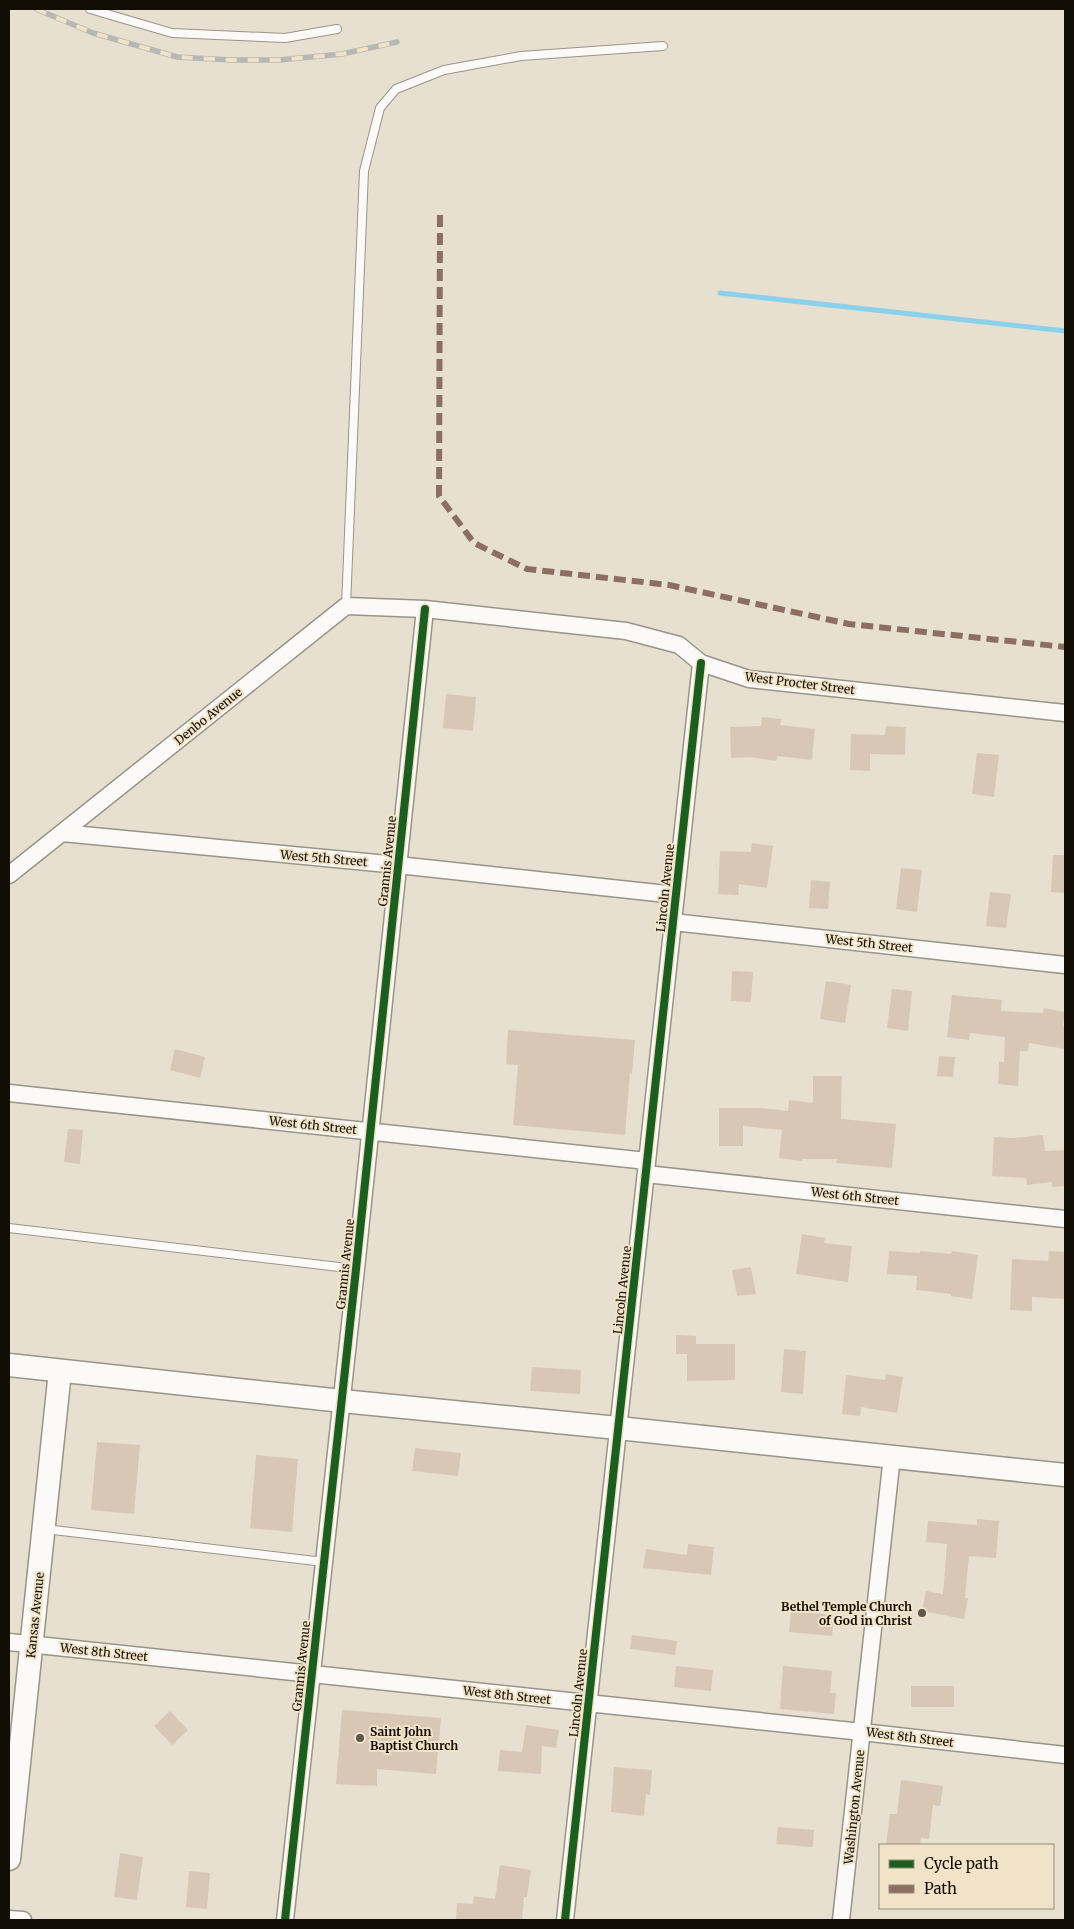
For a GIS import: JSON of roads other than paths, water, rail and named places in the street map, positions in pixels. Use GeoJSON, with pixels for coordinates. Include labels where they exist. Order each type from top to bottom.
{"type":"FeatureCollection","features":[{"type":"Feature","properties":{"kind":"main road"},"geometry":{"type":"LineString","coordinates":[[9,1365],[342,1402],[618,1428],[1065,1475]]}},
{"type":"Feature","properties":{"kind":"main road","name":"Kansas Avenue"},"geometry":{"type":"LineString","coordinates":[[9,1858],[60,1371]]}},
{"type":"Feature","properties":{"kind":"street"},"geometry":{"type":"LineString","coordinates":[[346,606],[425,609]]}},
{"type":"Feature","properties":{"kind":"street","name":"Denbo Avenue"},"geometry":{"type":"LineString","coordinates":[[9,874],[346,606]]}},
{"type":"Feature","properties":{"kind":"street","name":"West Procter Street"},"geometry":{"type":"LineString","coordinates":[[425,609],[626,630],[679,645],[700,662],[749,679],[1065,713]]}},
{"type":"Feature","properties":{"kind":"street","name":"Grannis Avenue"},"geometry":{"type":"LineString","coordinates":[[286,1920],[425,609]]}},
{"type":"Feature","properties":{"kind":"street","name":"Lincoln Avenue"},"geometry":{"type":"LineString","coordinates":[[564,1920],[589,1704],[700,662]]}},
{"type":"Feature","properties":{"kind":"street","name":"West 5th Street"},"geometry":{"type":"LineString","coordinates":[[62,833],[398,865],[676,895]]}},
{"type":"Feature","properties":{"kind":"street","name":"West 5th Street"},"geometry":{"type":"LineString","coordinates":[[673,922],[1065,965]]}},
{"type":"Feature","properties":{"kind":"street","name":"West 6th Street"},"geometry":{"type":"LineString","coordinates":[[9,1092],[370,1132],[1065,1219]]}},
{"type":"Feature","properties":{"kind":"street","name":"Washington Avenue"},"geometry":{"type":"LineString","coordinates":[[841,1920],[892,1456]]}},
{"type":"Feature","properties":{"kind":"street","name":"West 8th Street"},"geometry":{"type":"LineString","coordinates":[[9,1642],[1065,1755]]}},
{"type":"Feature","properties":{"kind":"street"},"geometry":{"type":"LineString","coordinates":[[9,1919],[23,1920]]}},
{"type":"Feature","properties":{"kind":"lane"},"geometry":{"type":"LineString","coordinates":[[90,9],[172,33],[285,38],[337,29]]}},
{"type":"Feature","properties":{"kind":"lane"},"geometry":{"type":"LineString","coordinates":[[346,606],[364,171],[380,108],[396,89],[444,70],[521,56],[662,46]]}},
{"type":"Feature","properties":{"kind":"lane"},"geometry":{"type":"LineString","coordinates":[[9,1228],[356,1269]]}},
{"type":"Feature","properties":{"kind":"lane"},"geometry":{"type":"LineString","coordinates":[[44,1528],[324,1562]]}},
{"type":"Feature","properties":{"kind":"waterway"},"geometry":{"type":"LineString","coordinates":[[720,293],[1065,331]]}},
{"type":"Feature","properties":{"kind":"railway"},"geometry":{"type":"LineString","coordinates":[[36,9],[93,33],[177,57],[279,60],[342,54],[397,42]]}},
{"type":"Feature","properties":{"kind":"place","name":"Bethel Temple Church of God in Christ"},"geometry":{"type":"Point","coordinates":[922,1613]}},
{"type":"Feature","properties":{"kind":"place","name":"Saint John Baptist Church"},"geometry":{"type":"Point","coordinates":[360,1738]}}]}
